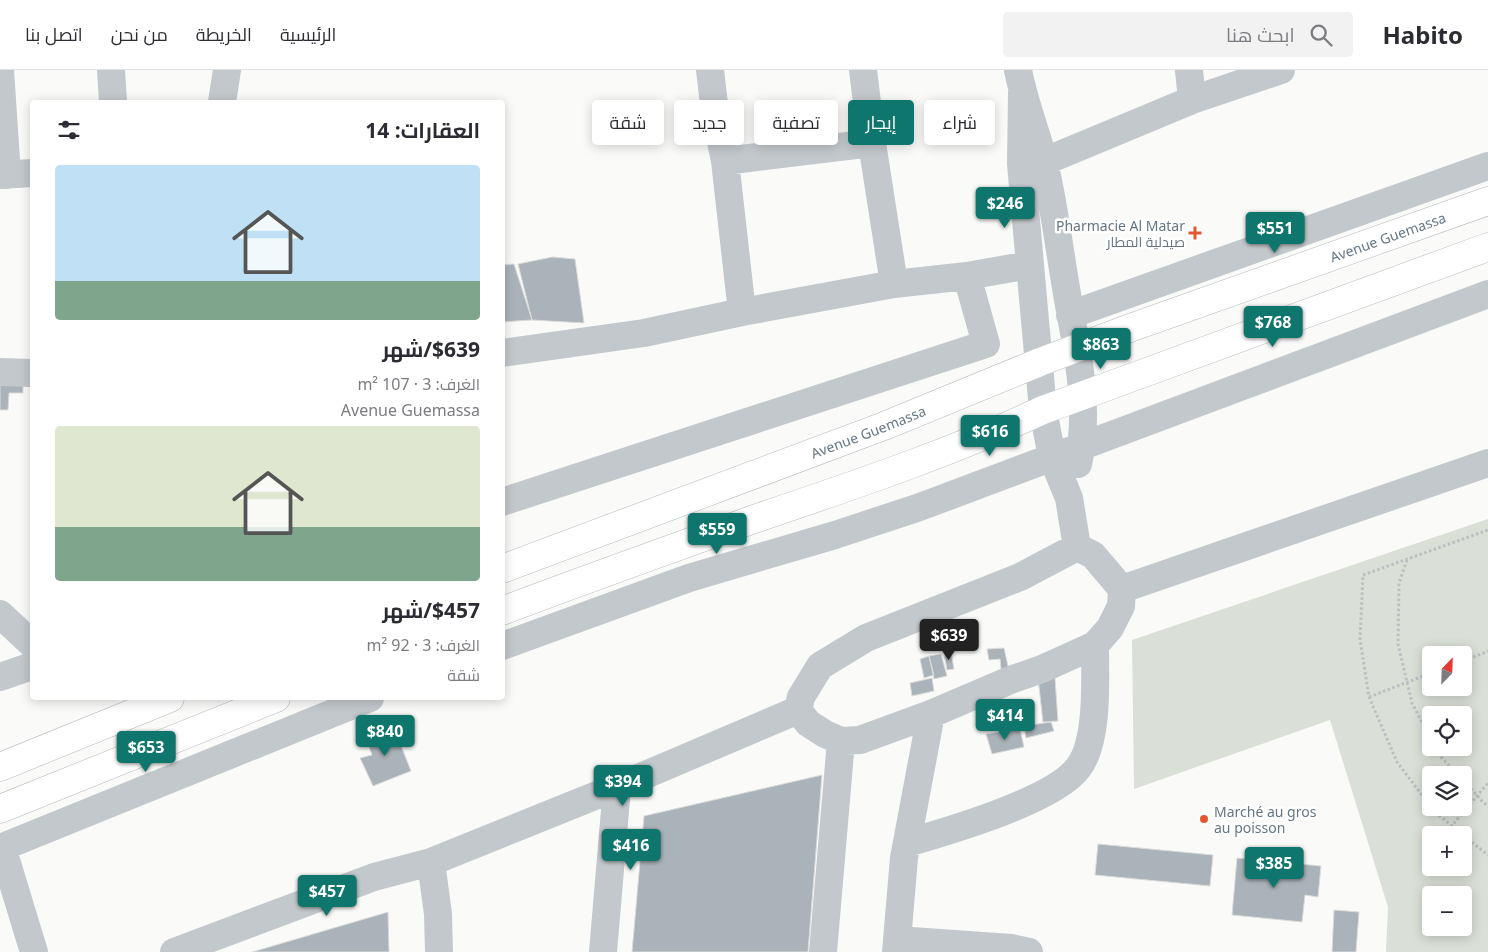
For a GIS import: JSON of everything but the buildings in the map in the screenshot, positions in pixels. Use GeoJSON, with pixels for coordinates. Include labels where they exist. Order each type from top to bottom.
{"type":"FeatureCollection","features":[{"type":"Feature","properties":{"kind":"main road","name":"Avenue Guemassa"},"geometry":{"type":"LineString","coordinates":[[505,567],[884,426],[1040,362],[1488,202]]}},
{"type":"Feature","properties":{"kind":"main road"},"geometry":{"type":"LineString","coordinates":[[505,610],[642,558],[919,462],[1000,430],[1043,410],[1488,247]]}},
{"type":"Feature","properties":{"kind":"main road"},"geometry":{"type":"LineString","coordinates":[[0,767],[165,700]]}},
{"type":"Feature","properties":{"kind":"main road"},"geometry":{"type":"LineString","coordinates":[[0,809],[271,700]]}},
{"type":"Feature","properties":{"kind":"street"},"geometry":{"type":"LineString","coordinates":[[0,70],[13,174]]}},
{"type":"Feature","properties":{"kind":"street"},"geometry":{"type":"LineString","coordinates":[[111,70],[113,100]]}},
{"type":"Feature","properties":{"kind":"street"},"geometry":{"type":"LineString","coordinates":[[222,100],[227,70]]}},
{"type":"Feature","properties":{"kind":"street"},"geometry":{"type":"LineString","coordinates":[[710,70],[715,113],[725,161],[742,312]]}},
{"type":"Feature","properties":{"kind":"street"},"geometry":{"type":"LineString","coordinates":[[863,70],[867,100]]}},
{"type":"Feature","properties":{"kind":"street"},"geometry":{"type":"LineString","coordinates":[[1189,70],[1192,100]]}},
{"type":"Feature","properties":{"kind":"street"},"geometry":{"type":"LineString","coordinates":[[1044,162],[1192,100],[1281,70]]}},
{"type":"Feature","properties":{"kind":"street"},"geometry":{"type":"LineString","coordinates":[[1020,81],[1044,162],[1059,240],[1070,315],[1078,349],[1082,396],[1081,448],[1070,498]]}},
{"type":"Feature","properties":{"kind":"street"},"geometry":{"type":"LineString","coordinates":[[1020,81],[1021,164],[1043,410],[1052,457],[1070,498],[1077,547]]}},
{"type":"Feature","properties":{"kind":"street"},"geometry":{"type":"LineString","coordinates":[[725,161],[856,145]]}},
{"type":"Feature","properties":{"kind":"street"},"geometry":{"type":"LineString","coordinates":[[872,145],[894,284]]}},
{"type":"Feature","properties":{"kind":"street"},"geometry":{"type":"LineString","coordinates":[[1070,315],[1488,166]]}},
{"type":"Feature","properties":{"kind":"street"},"geometry":{"type":"LineString","coordinates":[[505,353],[644,333],[742,312],[894,284],[967,276],[1029,265]]}},
{"type":"Feature","properties":{"kind":"street"},"geometry":{"type":"LineString","coordinates":[[505,501],[986,344],[967,276]]}},
{"type":"Feature","properties":{"kind":"street"},"geometry":{"type":"LineString","coordinates":[[505,645],[689,578],[835,535],[917,508],[1488,294]]}},
{"type":"Feature","properties":{"kind":"street"},"geometry":{"type":"LineString","coordinates":[[0,372],[30,373]]}},
{"type":"Feature","properties":{"kind":"street"},"geometry":{"type":"LineString","coordinates":[[1122,589],[1488,463]]}},
{"type":"Feature","properties":{"kind":"street"},"geometry":{"type":"LineString","coordinates":[[798,710],[808,723],[840,741],[860,740],[931,714],[1013,679],[1042,670],[1095,645],[1110,628],[1121,606],[1122,589],[1093,555],[1077,547]]}},
{"type":"Feature","properties":{"kind":"street"},"geometry":{"type":"LineString","coordinates":[[798,710],[801,697],[820,666],[866,638],[1020,576],[1077,547]]}},
{"type":"Feature","properties":{"kind":"street"},"geometry":{"type":"LineString","coordinates":[[0,614],[30,642]]}},
{"type":"Feature","properties":{"kind":"street"},"geometry":{"type":"LineString","coordinates":[[907,843],[959,827],[1031,800],[1064,781],[1079,768],[1089,744],[1096,705],[1095,645]]}},
{"type":"Feature","properties":{"kind":"street"},"geometry":{"type":"LineString","coordinates":[[0,677],[30,667]]}},
{"type":"Feature","properties":{"kind":"street"},"geometry":{"type":"LineString","coordinates":[[34,952],[1,848],[365,700]]}},
{"type":"Feature","properties":{"kind":"street"},"geometry":{"type":"LineString","coordinates":[[174,952],[374,877],[431,862],[617,787],[798,710]]}},
{"type":"Feature","properties":{"kind":"street"},"geometry":{"type":"LineString","coordinates":[[931,714],[904,858],[897,946],[1017,951]]}},
{"type":"Feature","properties":{"kind":"street"},"geometry":{"type":"LineString","coordinates":[[823,952],[840,741]]}},
{"type":"Feature","properties":{"kind":"street"},"geometry":{"type":"LineString","coordinates":[[602,952],[617,787]]}},
{"type":"Feature","properties":{"kind":"street"},"geometry":{"type":"LineString","coordinates":[[431,862],[438,914],[438,952]]}},
{"type":"Feature","properties":{"kind":"path"},"geometry":{"type":"LineString","coordinates":[[1422,794],[1397,762],[1369,697],[1360,640],[1363,575],[1488,530]]}},
{"type":"Feature","properties":{"kind":"path"},"geometry":{"type":"LineString","coordinates":[[1407,559],[1399,582],[1398,644],[1412,703],[1422,722]]}},
{"type":"Feature","properties":{"kind":"path"},"geometry":{"type":"LineString","coordinates":[[1472,658],[1488,651]]}},
{"type":"Feature","properties":{"kind":"path"},"geometry":{"type":"LineString","coordinates":[[1369,697],[1422,676]]}},
{"type":"Feature","properties":{"kind":"path"},"geometry":{"type":"LineString","coordinates":[[1440,756],[1450,766]]}},
{"type":"Feature","properties":{"kind":"path"},"geometry":{"type":"LineString","coordinates":[[1441,816],[1452,826],[1488,783]]}},
{"type":"Feature","properties":{"kind":"path"},"geometry":{"type":"LineString","coordinates":[[1472,791],[1488,806]]}},
{"type":"Feature","properties":{"kind":"path"},"geometry":{"type":"LineString","coordinates":[[1472,842],[1488,855]]}},
{"type":"Feature","properties":{"kind":"shaded area"},"geometry":{"type":"Polygon","coordinates":[[[1488,519],[1488,952],[1386,952],[1388,907],[1330,720],[1134,789],[1132,640],[1488,519]]]}},
{"type":"Feature","properties":{"kind":"place","name":"Pharmacie Al Matar صيدلية المطار"},"geometry":{"type":"Point","coordinates":[1195,233]}},
{"type":"Feature","properties":{"kind":"place","name":"Marché au gros au poisson"},"geometry":{"type":"Point","coordinates":[1204,819]}}]}
